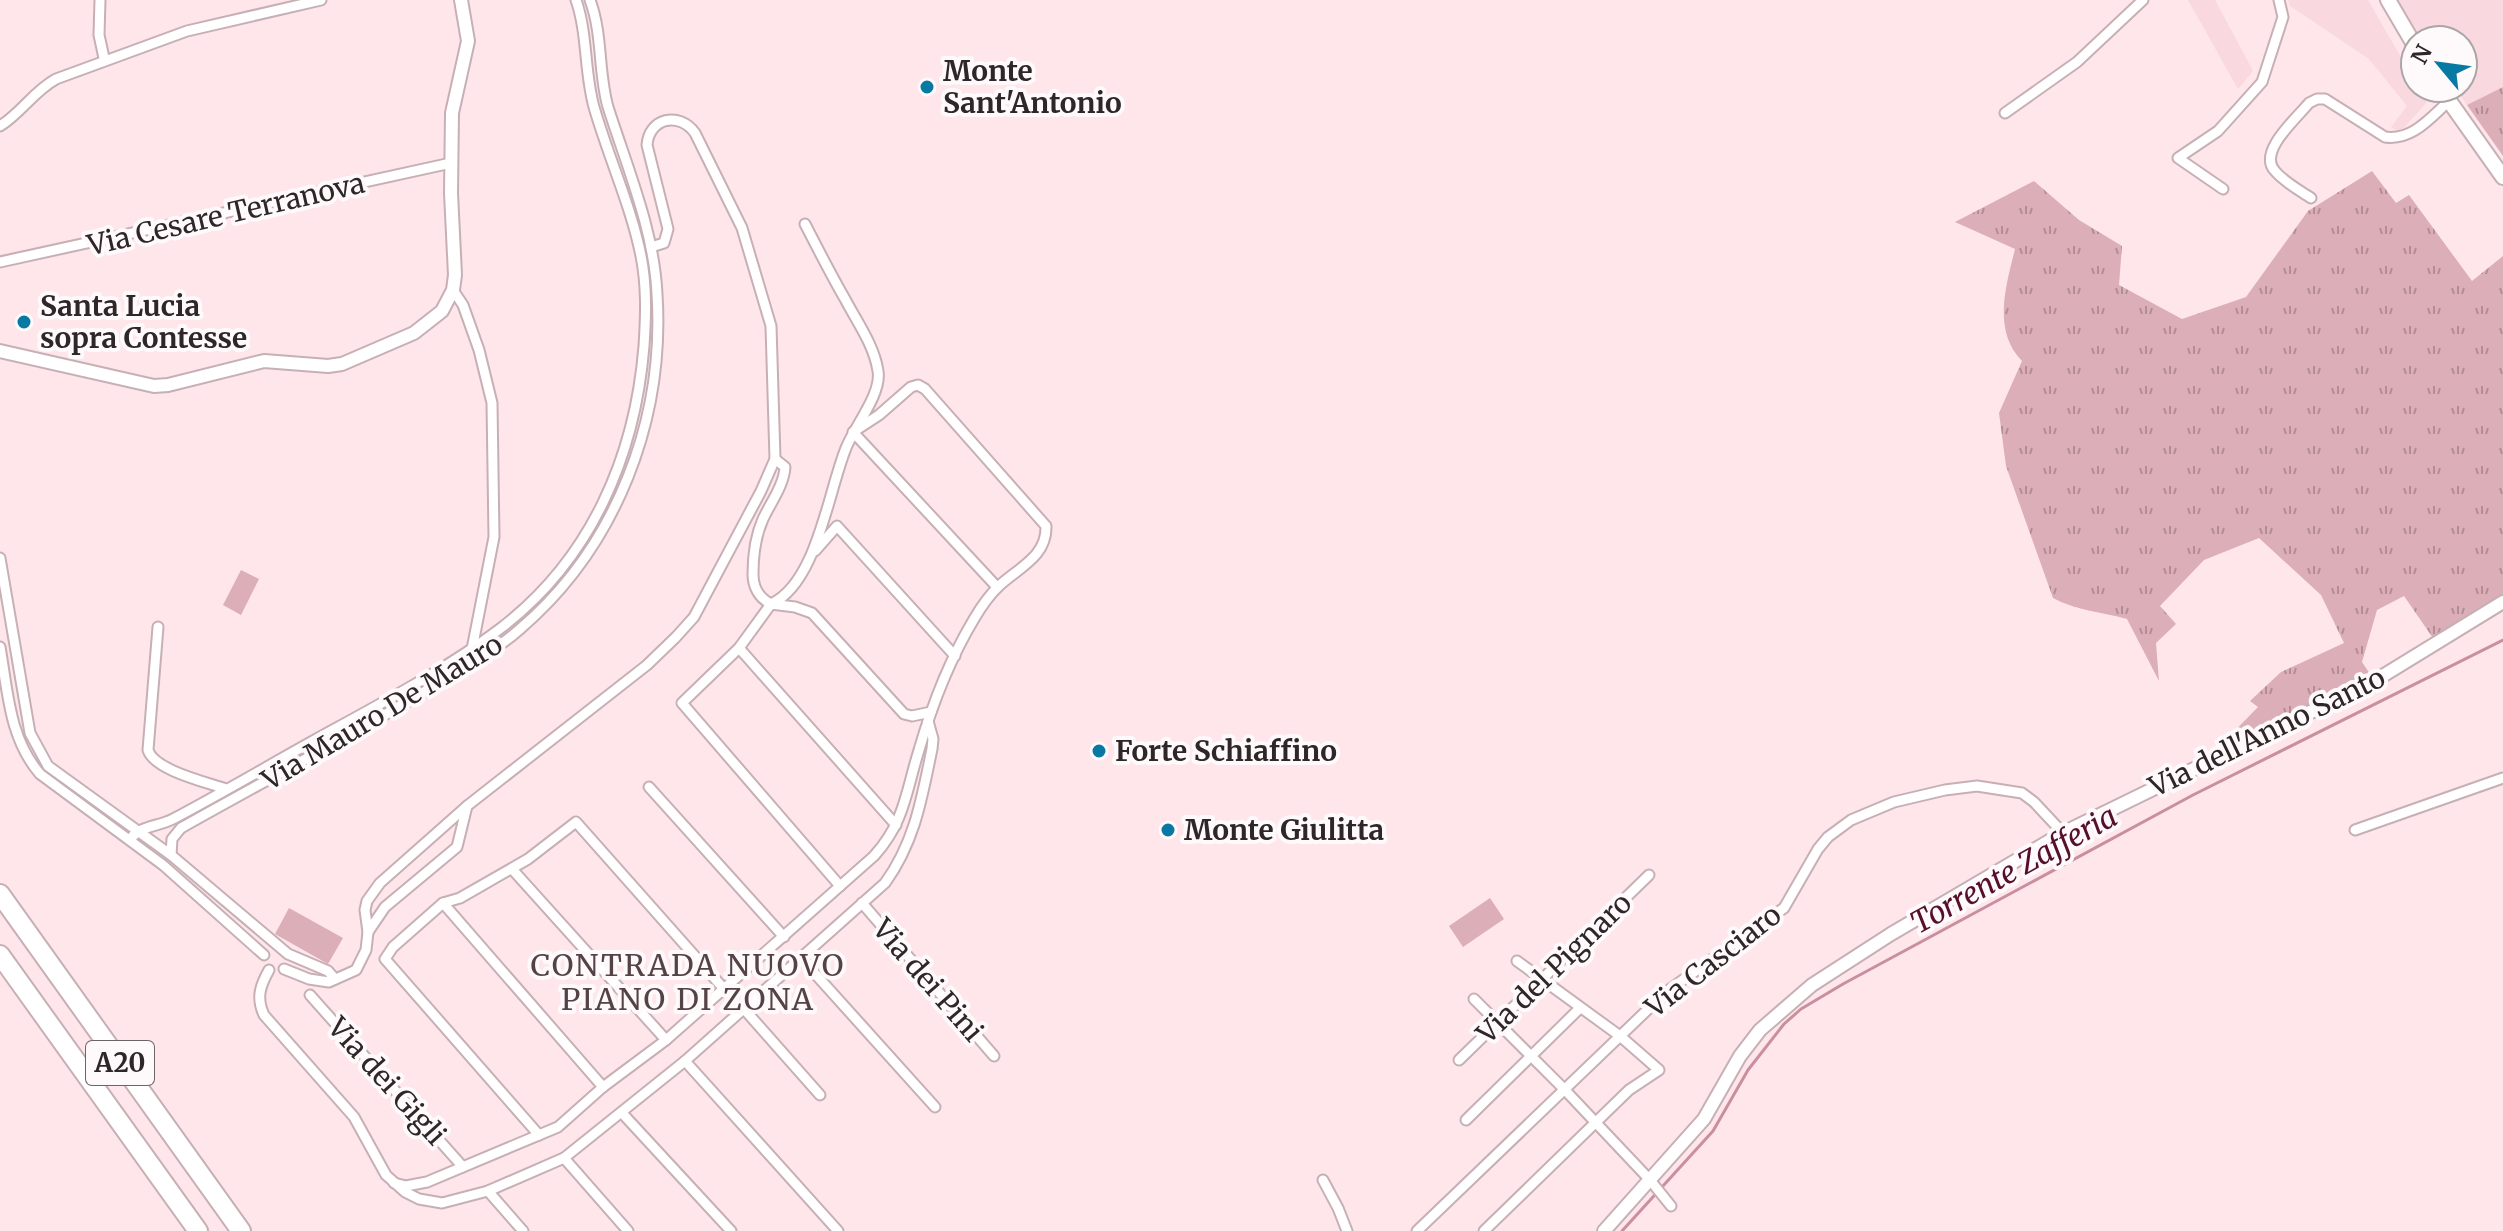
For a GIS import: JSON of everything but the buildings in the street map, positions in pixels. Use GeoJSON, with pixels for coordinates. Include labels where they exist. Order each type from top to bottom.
{"type":"FeatureCollection","features":[{"type":"Feature","properties":{"kind":"highway","name":"A20"},"geometry":{"type":"LineString","coordinates":[[0,894],[241,1231]]}},
{"type":"Feature","properties":{"kind":"highway","name":"A20"},"geometry":{"type":"LineString","coordinates":[[0,955],[198,1231]]}},
{"type":"Feature","properties":{"kind":"main road"},"geometry":{"type":"LineString","coordinates":[[2388,0],[2402,24]]}},
{"type":"Feature","properties":{"kind":"main road"},"geometry":{"type":"LineString","coordinates":[[2451,104],[2503,177]]}},
{"type":"Feature","properties":{"kind":"street"},"geometry":{"type":"LineString","coordinates":[[100,0],[99,35],[104,58]]}},
{"type":"Feature","properties":{"kind":"street"},"geometry":{"type":"LineString","coordinates":[[0,126],[16,115],[40,89],[56,79],[187,31],[321,0]]}},
{"type":"Feature","properties":{"kind":"street"},"geometry":{"type":"LineString","coordinates":[[0,351],[154,386],[183,382],[264,361],[328,366],[380,350],[414,333],[442,311],[453,290],[453,105],[468,41],[461,0]]}},
{"type":"Feature","properties":{"kind":"street","name":"Via Mauro De Mauro"},"geometry":{"type":"LineString","coordinates":[[138,830],[167,822],[472,649],[526,606],[569,558],[618,473],[639,394],[646,319],[641,257],[593,103],[583,21],[576,0]]}},
{"type":"Feature","properties":{"kind":"street","name":"Via Mauro De Mauro"},"geometry":{"type":"LineString","coordinates":[[163,865],[171,855],[172,839],[181,828],[347,737],[478,660],[521,629],[569,578],[596,539],[626,483],[639,450],[654,384],[657,294],[651,247],[605,95],[598,28],[590,0]]}},
{"type":"Feature","properties":{"kind":"street"},"geometry":{"type":"LineString","coordinates":[[2005,113],[2077,62],[2143,0]]}},
{"type":"Feature","properties":{"kind":"street"},"geometry":{"type":"LineString","coordinates":[[2223,189],[2178,158],[2218,131],[2262,82],[2283,17],[2279,0]]}},
{"type":"Feature","properties":{"kind":"street"},"geometry":{"type":"LineString","coordinates":[[2311,198],[2273,170],[2270,159],[2275,144],[2309,103],[2325,99],[2385,137],[2396,139],[2405,138],[2445,104]]}},
{"type":"Feature","properties":{"kind":"street"},"geometry":{"type":"LineString","coordinates":[[284,969],[319,981],[335,979],[356,970],[366,950],[368,932],[365,910],[370,895],[388,875],[467,806],[639,672],[694,617],[775,459],[771,326],[767,308],[731,202],[690,125],[676,119],[654,126],[647,139],[668,229],[664,243],[651,247]]}},
{"type":"Feature","properties":{"kind":"street","name":"Via Cesare Terranova"},"geometry":{"type":"LineString","coordinates":[[0,262],[30,258],[451,163]]}},
{"type":"Feature","properties":{"kind":"street"},"geometry":{"type":"LineString","coordinates":[[805,224],[869,343],[879,374],[868,412],[853,432],[808,559]]}},
{"type":"Feature","properties":{"kind":"street"},"geometry":{"type":"LineString","coordinates":[[453,290],[463,305],[492,403],[494,537],[472,649],[478,660]]}},
{"type":"Feature","properties":{"kind":"street"},"geometry":{"type":"LineString","coordinates":[[394,1183],[416,1186],[558,1127],[603,1087],[666,1040],[784,937],[881,849],[896,825],[904,808],[930,717],[955,656],[972,623],[997,587],[1040,553],[1046,539],[1046,526],[925,389],[918,385],[911,387],[879,415],[853,432]]}},
{"type":"Feature","properties":{"kind":"street"},"geometry":{"type":"LineString","coordinates":[[853,432],[863,439],[997,587]]}},
{"type":"Feature","properties":{"kind":"street"},"geometry":{"type":"LineString","coordinates":[[775,459],[785,467],[784,476],[752,550],[753,583],[762,599],[812,613],[904,714],[930,717]]}},
{"type":"Feature","properties":{"kind":"street"},"geometry":{"type":"LineString","coordinates":[[840,886],[682,703],[739,648],[771,604],[784,598],[808,559],[837,526],[955,656]]}},
{"type":"Feature","properties":{"kind":"street"},"geometry":{"type":"LineString","coordinates":[[0,558],[27,720],[34,745],[48,766],[171,855],[278,947],[328,971],[335,979]]}},
{"type":"Feature","properties":{"kind":"street","name":"Via dell'Anno Santo"},"geometry":{"type":"LineString","coordinates":[[1604,1231],[1652,1182],[1704,1119],[1750,1043],[1788,1003],[1891,934],[2063,833],[2376,680],[2503,602]]}},
{"type":"Feature","properties":{"kind":"street"},"geometry":{"type":"LineString","coordinates":[[158,627],[148,750],[150,757],[161,766],[226,789]]}},
{"type":"Feature","properties":{"kind":"street"},"geometry":{"type":"LineString","coordinates":[[0,647],[17,739],[30,763],[52,785],[163,865],[264,955]]}},
{"type":"Feature","properties":{"kind":"street"},"geometry":{"type":"LineString","coordinates":[[739,648],[896,825]]}},
{"type":"Feature","properties":{"kind":"street"},"geometry":{"type":"LineString","coordinates":[[269,970],[258,999],[264,1015],[354,1117],[379,1164],[394,1183],[419,1199],[442,1203],[488,1191],[564,1158],[685,1061],[885,883],[897,866],[915,827],[932,749],[930,717]]}},
{"type":"Feature","properties":{"kind":"street"},"geometry":{"type":"LineString","coordinates":[[2355,830],[2503,778]]}},
{"type":"Feature","properties":{"kind":"street","name":"Via Casciaro"},"geometry":{"type":"LineString","coordinates":[[1417,1231],[1676,984],[1784,908],[1828,837],[1861,816],[1894,802],[1945,790],[1977,786],[2003,788],[2028,796],[2063,833]]}},
{"type":"Feature","properties":{"kind":"street"},"geometry":{"type":"LineString","coordinates":[[649,787],[784,937]]}},
{"type":"Feature","properties":{"kind":"street"},"geometry":{"type":"LineString","coordinates":[[368,932],[385,907],[457,847],[467,806]]}},
{"type":"Feature","properties":{"kind":"street"},"geometry":{"type":"LineString","coordinates":[[539,1135],[385,959],[393,947],[443,903],[460,898],[512,869],[576,822],[724,989]]}},
{"type":"Feature","properties":{"kind":"street"},"geometry":{"type":"LineString","coordinates":[[130,839],[138,830]]}},
{"type":"Feature","properties":{"kind":"street"},"geometry":{"type":"LineString","coordinates":[[512,869],[666,1040]]}},
{"type":"Feature","properties":{"kind":"street","name":"Via del Pignaro"},"geometry":{"type":"LineString","coordinates":[[1459,1060],[1649,875]]}},
{"type":"Feature","properties":{"kind":"street"},"geometry":{"type":"LineString","coordinates":[[443,903],[603,1087]]}},
{"type":"Feature","properties":{"kind":"street","name":"Via dei Pini"},"geometry":{"type":"LineString","coordinates":[[862,903],[994,1056]]}},
{"type":"Feature","properties":{"kind":"street"},"geometry":{"type":"LineString","coordinates":[[278,947],[269,949],[264,955],[264,963],[269,970],[278,972],[284,969],[288,954]]}},
{"type":"Feature","properties":{"kind":"street"},"geometry":{"type":"LineString","coordinates":[[800,957],[935,1107]]}},
{"type":"Feature","properties":{"kind":"street"},"geometry":{"type":"LineString","coordinates":[[1484,1231],[1629,1090],[1659,1070],[1620,1036],[1517,961]]}},
{"type":"Feature","properties":{"kind":"street","name":"Via dei Gigli"},"geometry":{"type":"LineString","coordinates":[[310,995],[463,1167]]}},
{"type":"Feature","properties":{"kind":"street"},"geometry":{"type":"LineString","coordinates":[[1474,999],[1564,1089],[1668,1202]]}},
{"type":"Feature","properties":{"kind":"street"},"geometry":{"type":"LineString","coordinates":[[744,1009],[820,1095]]}},
{"type":"Feature","properties":{"kind":"street"},"geometry":{"type":"LineString","coordinates":[[1466,1120],[1579,1009]]}},
{"type":"Feature","properties":{"kind":"street"},"geometry":{"type":"LineString","coordinates":[[685,1061],[838,1231]]}},
{"type":"Feature","properties":{"kind":"street"},"geometry":{"type":"LineString","coordinates":[[622,1113],[731,1231]]}},
{"type":"Feature","properties":{"kind":"street"},"geometry":{"type":"LineString","coordinates":[[564,1158],[628,1231]]}},
{"type":"Feature","properties":{"kind":"street"},"geometry":{"type":"LineString","coordinates":[[1323,1180],[1347,1231]]}},
{"type":"Feature","properties":{"kind":"street"},"geometry":{"type":"LineString","coordinates":[[488,1191],[523,1231]]}},
{"type":"Feature","properties":{"kind":"shaded area"},"geometry":{"type":"Polygon","coordinates":[[[2188,0],[2215,0],[2253,71],[2238,89],[2188,0]]]}},
{"type":"Feature","properties":{"kind":"shaded area"},"geometry":{"type":"Polygon","coordinates":[[[2288,0],[2368,0],[2399,54],[2399,96],[2369,59],[2290,6],[2288,0]]]}},
{"type":"Feature","properties":{"kind":"shaded area"},"geometry":{"type":"Polygon","coordinates":[[[2397,0],[2503,0],[2503,87],[2479,99],[2479,24],[2413,24],[2397,0]]]}},
{"type":"Feature","properties":{"kind":"shaded area"},"geometry":{"type":"Polygon","coordinates":[[[2405,104],[2425,104],[2400,132],[2391,127],[2407,106],[2405,104]]]}},
{"type":"Feature","properties":{"kind":"green space"},"geometry":{"type":"Polygon","coordinates":[[[2503,87],[2503,156],[2467,105],[2479,104],[2479,99],[2503,87]]]}},
{"type":"Feature","properties":{"kind":"green space"},"geometry":{"type":"Polygon","coordinates":[[[2372,171],[2396,203],[2409,195],[2472,281],[2503,256],[2503,597],[2433,638],[2404,596],[2377,610],[2362,662],[2370,674],[2213,753],[2258,707],[2250,701],[2281,672],[2344,643],[2321,595],[2259,538],[2204,560],[2160,606],[2176,624],[2156,643],[2159,681],[2127,619],[2079,608],[2053,598],[2006,466],[1999,413],[2022,361],[2007,336],[2004,322],[2005,293],[2015,249],[1955,222],[2034,181],[2079,220],[2122,246],[2119,285],[2182,319],[2246,297],[2308,211],[2372,171]]]}},
{"type":"Feature","properties":{"kind":"green space"},"geometry":{"type":"Polygon","coordinates":[[[241,570],[259,579],[241,615],[223,605],[241,570]]]}},
{"type":"Feature","properties":{"kind":"green space"},"geometry":{"type":"Polygon","coordinates":[[[1490,898],[1504,919],[1463,947],[1449,926],[1490,898]]]}},
{"type":"Feature","properties":{"kind":"green space"},"geometry":{"type":"Polygon","coordinates":[[[289,908],[343,938],[328,964],[275,934],[289,908]]]}},
{"type":"Feature","properties":{"kind":"waterway","name":"Torrente Zafferia"},"geometry":{"type":"LineString","coordinates":[[1622,1231],[1713,1131],[1748,1070],[1784,1024],[1801,1009],[2193,795],[2503,640]]}},
{"type":"Feature","properties":{"kind":"place","name":"Monte Sant'Antonio"},"geometry":{"type":"Point","coordinates":[927,87]}},
{"type":"Feature","properties":{"kind":"place","name":"Santa Lucia sopra Contesse"},"geometry":{"type":"Point","coordinates":[24,322]}},
{"type":"Feature","properties":{"kind":"place","name":"Forte Schiaffino"},"geometry":{"type":"Point","coordinates":[1099,751]}},
{"type":"Feature","properties":{"kind":"place","name":"Monte Giulitta"},"geometry":{"type":"Point","coordinates":[1168,830]}},
{"type":"Feature","properties":{"kind":"district","name":"CONTRADA NUOVO PIANO DI ZONA"},"geometry":{"type":"Point","coordinates":[688,983]}}]}
